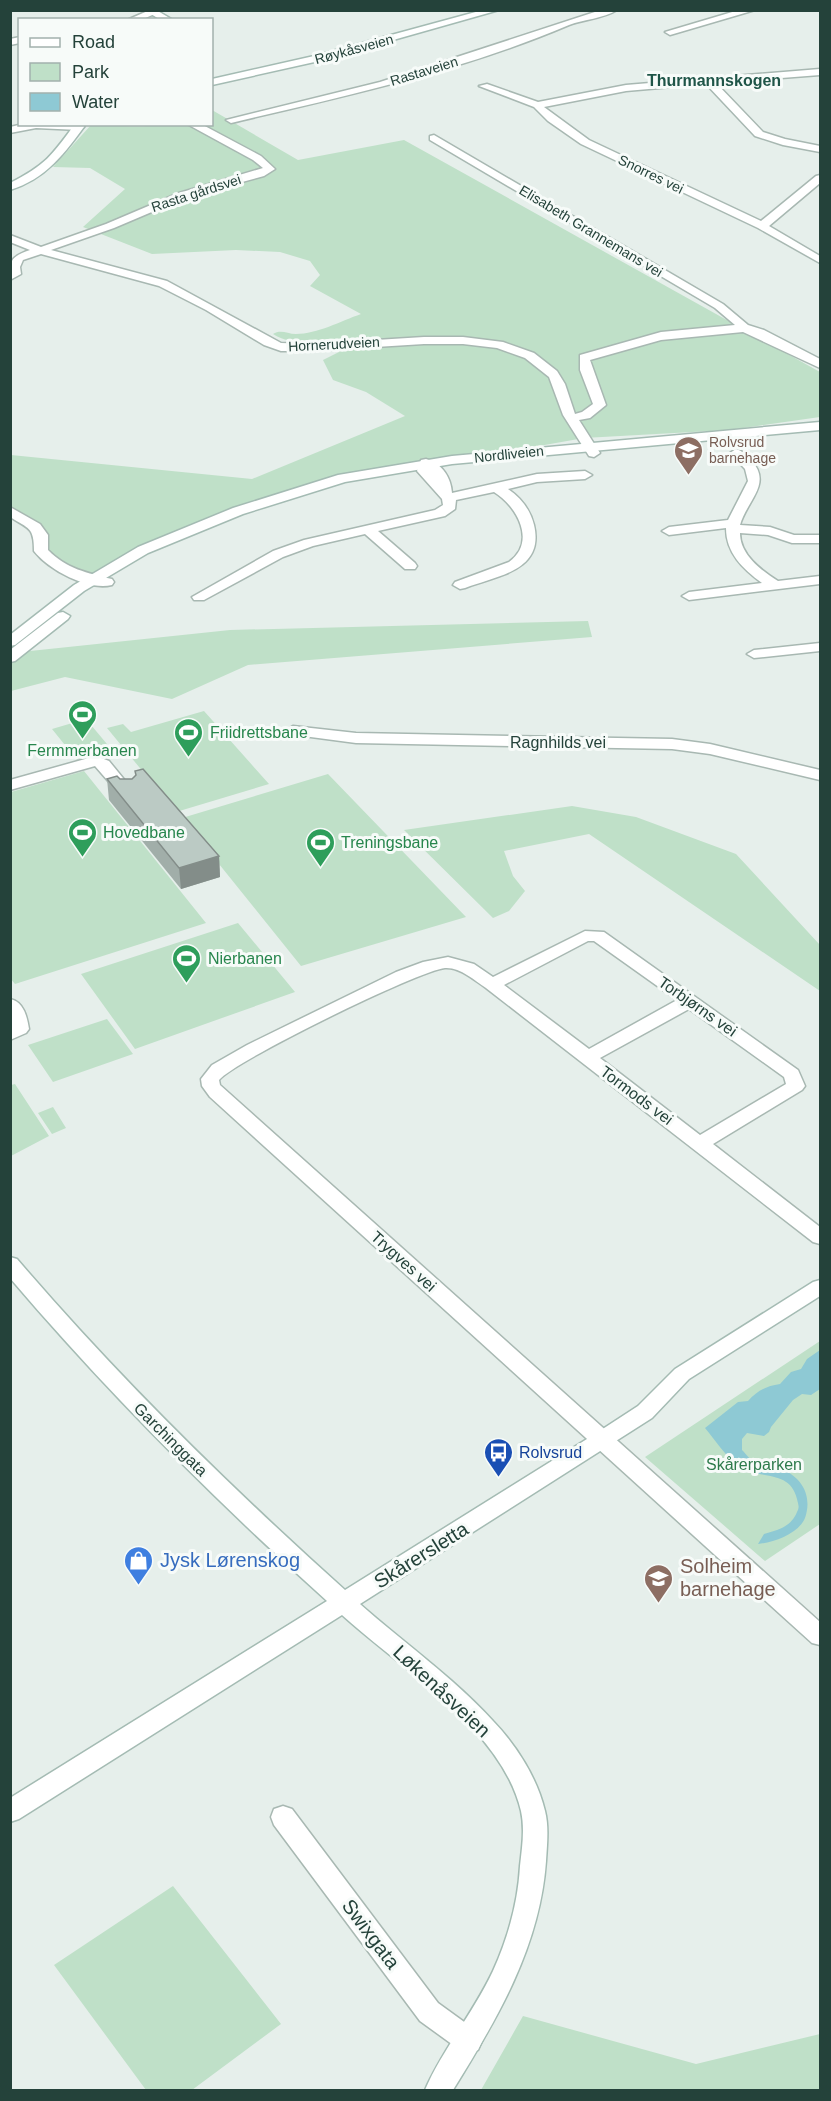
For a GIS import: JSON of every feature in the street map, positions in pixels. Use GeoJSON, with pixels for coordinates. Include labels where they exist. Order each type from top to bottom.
{"type":"FeatureCollection","features":[{"type":"Feature","properties":{"kind":"street","name":"Røykåsveien"},"geometry":{"type":"LineString","coordinates":[[213,82],[308,61],[495,10]]}},
{"type":"Feature","properties":{"kind":"street","name":"Rastaveien"},"geometry":{"type":"LineString","coordinates":[[231,120],[383,84],[540,35],[569,22],[613,10]]}},
{"type":"Feature","properties":{"kind":"street"},"geometry":{"type":"LineString","coordinates":[[670,32],[751,10]]}},
{"type":"Feature","properties":{"kind":"street"},"geometry":{"type":"LineString","coordinates":[[135,18],[151,11],[166,18]]}},
{"type":"Feature","properties":{"kind":"street"},"geometry":{"type":"LineString","coordinates":[[537,105],[627,88],[820,72]]}},
{"type":"Feature","properties":{"kind":"street"},"geometry":{"type":"LineString","coordinates":[[709,82],[759,134],[783,142],[820,149]]}},
{"type":"Feature","properties":{"kind":"street","name":"Snorres vei"},"geometry":{"type":"LineString","coordinates":[[484,86],[537,105],[552,119],[585,142],[762,226],[820,260]]}},
{"type":"Feature","properties":{"kind":"street"},"geometry":{"type":"LineString","coordinates":[[10,130],[37,126]]}},
{"type":"Feature","properties":{"kind":"street"},"geometry":{"type":"LineString","coordinates":[[10,187],[38,173],[52,162],[80,126]]}},
{"type":"Feature","properties":{"kind":"street","name":"Rasta gårdsvei"},"geometry":{"type":"LineString","coordinates":[[38,251],[110,226],[183,195],[260,174],[270,169],[257,158],[196,126]]}},
{"type":"Feature","properties":{"kind":"street","name":"Elisabeth Grannemans vei"},"geometry":{"type":"LineString","coordinates":[[434,138],[719,306],[744,328]]}},
{"type":"Feature","properties":{"kind":"street"},"geometry":{"type":"LineString","coordinates":[[762,226],[820,178]]}},
{"type":"Feature","properties":{"kind":"street","name":"Hornerudveien"},"geometry":{"type":"LineString","coordinates":[[10,238],[38,251],[168,285],[255,333],[267,344],[281,347],[436,339],[487,344],[510,349],[528,356],[551,372],[561,384],[571,418],[584,433],[592,450]]}},
{"type":"Feature","properties":{"kind":"street"},"geometry":{"type":"LineString","coordinates":[[804,250],[820,246]]}},
{"type":"Feature","properties":{"kind":"street"},"geometry":{"type":"LineString","coordinates":[[10,277],[15,274],[14,267],[19,258],[38,251]]}},
{"type":"Feature","properties":{"kind":"street","name":"Elisabeth Grannemans vei"},"geometry":{"type":"LineString","coordinates":[[571,418],[593,412],[600,405],[583,362],[588,356],[661,336],[744,328],[760,333],[820,364]]}},
{"type":"Feature","properties":{"kind":"street","name":"Nordliveien"},"geometry":{"type":"LineString","coordinates":[[10,642],[143,550],[238,511],[311,489],[429,468],[820,426]]}},
{"type":"Feature","properties":{"kind":"street"},"geometry":{"type":"LineString","coordinates":[[736,453],[751,467],[755,474],[755,481],[734,526],[733,537],[747,563],[758,575],[775,585]]}},
{"type":"Feature","properties":{"kind":"street"},"geometry":{"type":"LineString","coordinates":[[199,597],[278,554],[309,543],[370,531],[440,513],[450,506],[447,495],[434,484],[429,468]]}},
{"type":"Feature","properties":{"kind":"street"},"geometry":{"type":"LineString","coordinates":[[447,495],[537,478],[585,475]]}},
{"type":"Feature","properties":{"kind":"street"},"geometry":{"type":"LineString","coordinates":[[460,585],[514,565],[523,558],[530,547],[528,528],[520,508],[508,495],[494,486]]}},
{"type":"Feature","properties":{"kind":"street"},"geometry":{"type":"LineString","coordinates":[[10,511],[35,527],[40,535],[42,551],[64,570],[98,579]]}},
{"type":"Feature","properties":{"kind":"street"},"geometry":{"type":"LineString","coordinates":[[669,531],[734,526],[770,531],[792,539],[820,539]]}},
{"type":"Feature","properties":{"kind":"street"},"geometry":{"type":"LineString","coordinates":[[370,531],[410,566]]}},
{"type":"Feature","properties":{"kind":"street","name":"Nordliveien"},"geometry":{"type":"LineString","coordinates":[[10,658],[98,579]]}},
{"type":"Feature","properties":{"kind":"street"},"geometry":{"type":"LineString","coordinates":[[689,596],[820,580]]}},
{"type":"Feature","properties":{"kind":"street"},"geometry":{"type":"LineString","coordinates":[[754,654],[820,646]]}},
{"type":"Feature","properties":{"kind":"street","name":"Ragnhilds vei"},"geometry":{"type":"LineString","coordinates":[[293,731],[368,738],[672,744],[710,749],[820,775]]}},
{"type":"Feature","properties":{"kind":"street"},"geometry":{"type":"LineString","coordinates":[[10,785],[96,761],[104,764],[128,794]]}},
{"type":"Feature","properties":{"kind":"street","name":"Torbjørns vei"},"geometry":{"type":"LineString","coordinates":[[492,984],[585,936],[597,936],[691,1000],[792,1074],[796,1086],[701,1143]]}},
{"type":"Feature","properties":{"kind":"street","name":"Tormods vei"},"geometry":{"type":"LineString","coordinates":[[210,1079],[218,1069],[285,1033],[402,976],[448,962],[468,968],[492,984],[820,1237]]}},
{"type":"Feature","properties":{"kind":"street"},"geometry":{"type":"LineString","coordinates":[[587,1058],[691,1000]]}},
{"type":"Feature","properties":{"kind":"street"},"geometry":{"type":"LineString","coordinates":[[10,1004],[18,1014],[20,1029],[10,1034]]}},
{"type":"Feature","properties":{"kind":"street","name":"Trygves vei"},"geometry":{"type":"LineString","coordinates":[[210,1079],[211,1086],[216,1093],[820,1636]]}},
{"type":"Feature","properties":{"kind":"street","name":"Garchinggata"},"geometry":{"type":"LineString","coordinates":[[14,1273],[156,1426],[344,1603]]}},
{"type":"Feature","properties":{"kind":"street","name":"Skårersletta"},"geometry":{"type":"LineString","coordinates":[[10,1811],[603,1440],[645,1412],[682,1374],[820,1287]]}},
{"type":"Feature","properties":{"kind":"street","name":"Løkenåsveien"},"geometry":{"type":"LineString","coordinates":[[344,1603],[485,1728],[512,1763],[524,1784],[533,1810],[534,1862],[520,1936],[496,1995],[438,2091]]}},
{"type":"Feature","properties":{"kind":"street","name":"Swixgata"},"geometry":{"type":"LineString","coordinates":[[283,1817],[429,2012],[469,2041]]}},
{"type":"Feature","properties":{"kind":"green space"},"geometry":{"type":"Polygon","coordinates":[[[213,111],[298,160],[404,140],[820,372],[820,417],[729,430],[584,438],[354,479],[294,494],[177,536],[98,580],[50,559],[41,535],[11,512],[11,455],[252,479],[405,416],[366,392],[333,380],[323,360],[339,352],[337,341],[296,341],[273,334],[312,332],[361,314],[310,286],[320,275],[310,261],[280,252],[236,250],[152,254],[83,227],[125,189],[90,168],[53,167],[90,126],[213,126],[213,111]]]}},
{"type":"Feature","properties":{"kind":"green space"},"geometry":{"type":"Polygon","coordinates":[[[588,621],[592,637],[248,665],[172,699],[65,677],[11,691],[11,653],[230,630],[588,621]]]}},
{"type":"Feature","properties":{"kind":"green space","name":"Friidrettsbane"},"geometry":{"type":"Polygon","coordinates":[[[204,711],[269,784],[176,812],[107,728],[123,724],[131,732],[204,711]]]}},
{"type":"Feature","properties":{"kind":"green space","name":"Fermmerbanen"},"geometry":{"type":"Polygon","coordinates":[[[86,719],[112,750],[77,760],[52,729],[86,719]]]}},
{"type":"Feature","properties":{"kind":"green space","name":"Hovedbane"},"geometry":{"type":"Polygon","coordinates":[[[84,771],[206,923],[15,984],[10,978],[11,792],[84,771]]]}},
{"type":"Feature","properties":{"kind":"green space","name":"Treningsbane"},"geometry":{"type":"Polygon","coordinates":[[[328,774],[466,917],[301,966],[182,818],[328,774]]]}},
{"type":"Feature","properties":{"kind":"green space"},"geometry":{"type":"Polygon","coordinates":[[[572,806],[636,817],[736,854],[820,945],[820,991],[589,834],[504,851],[513,876],[525,891],[509,911],[493,918],[404,830],[572,806]]]}},
{"type":"Feature","properties":{"kind":"green space","name":"Nierbanen"},"geometry":{"type":"Polygon","coordinates":[[[238,923],[295,992],[135,1049],[81,974],[238,923]]]}},
{"type":"Feature","properties":{"kind":"green space"},"geometry":{"type":"Polygon","coordinates":[[[107,1019],[133,1054],[53,1082],[28,1045],[107,1019]]]}},
{"type":"Feature","properties":{"kind":"green space"},"geometry":{"type":"Polygon","coordinates":[[[15,1084],[49,1136],[11,1156],[11,1085],[15,1084]]]}},
{"type":"Feature","properties":{"kind":"green space"},"geometry":{"type":"Polygon","coordinates":[[[53,1107],[66,1128],[52,1134],[38,1113],[53,1107]]]}},
{"type":"Feature","properties":{"kind":"green space","name":"Skårerparken"},"geometry":{"type":"Polygon","coordinates":[[[820,1341],[820,1524],[765,1561],[645,1457],[820,1341]]]}},
{"type":"Feature","properties":{"kind":"green space"},"geometry":{"type":"Polygon","coordinates":[[[173,1886],[281,2024],[192,2090],[146,2090],[54,1965],[173,1886]]]}},
{"type":"Feature","properties":{"kind":"green space"},"geometry":{"type":"Polygon","coordinates":[[[523,2016],[696,2064],[820,2034],[820,2090],[481,2090],[523,2016]]]}},
{"type":"Feature","properties":{"kind":"water"},"geometry":{"type":"Polygon","coordinates":[[[820,1350],[820,1389],[811,1395],[802,1394],[793,1400],[764,1436],[747,1433],[742,1439],[742,1450],[751,1460],[786,1471],[799,1481],[806,1494],[807,1510],[802,1524],[792,1533],[758,1544],[764,1534],[784,1527],[794,1517],[799,1507],[793,1490],[781,1479],[740,1467],[705,1428],[738,1402],[748,1401],[762,1390],[780,1384],[791,1372],[801,1369],[807,1359],[820,1350]]]}},
{"type":"Feature","properties":{"kind":"building"},"geometry":{"type":"Polygon","coordinates":[[[143,769],[219,856],[179,868],[107,779],[117,776],[120,779],[132,779],[136,775],[135,771],[143,769]]]}},
{"type":"Feature","properties":{"kind":"place","name":"Rolvsrud barnehage"},"geometry":{"type":"Point","coordinates":[688,476]}},
{"type":"Feature","properties":{"kind":"place","name":"Fermmerbanen"},"geometry":{"type":"Point","coordinates":[82,740]}},
{"type":"Feature","properties":{"kind":"place","name":"Friidrettsbane"},"geometry":{"type":"Point","coordinates":[189,758]}},
{"type":"Feature","properties":{"kind":"place","name":"Hovedbane"},"geometry":{"type":"Point","coordinates":[82,858]}},
{"type":"Feature","properties":{"kind":"place","name":"Treningsbane"},"geometry":{"type":"Point","coordinates":[320,868]}},
{"type":"Feature","properties":{"kind":"place","name":"Nierbanen"},"geometry":{"type":"Point","coordinates":[187,984]}},
{"type":"Feature","properties":{"kind":"place","name":"Rolvsrud"},"geometry":{"type":"Point","coordinates":[498,1478]}},
{"type":"Feature","properties":{"kind":"place","name":"Jysk Lørenskog"},"geometry":{"type":"Point","coordinates":[139,1586]}},
{"type":"Feature","properties":{"kind":"place","name":"Solheim barnehage"},"geometry":{"type":"Point","coordinates":[659,1604]}},
{"type":"Feature","properties":{"kind":"district","name":"Thurmannskogen"},"geometry":{"type":"Point","coordinates":[714,80]}}]}
